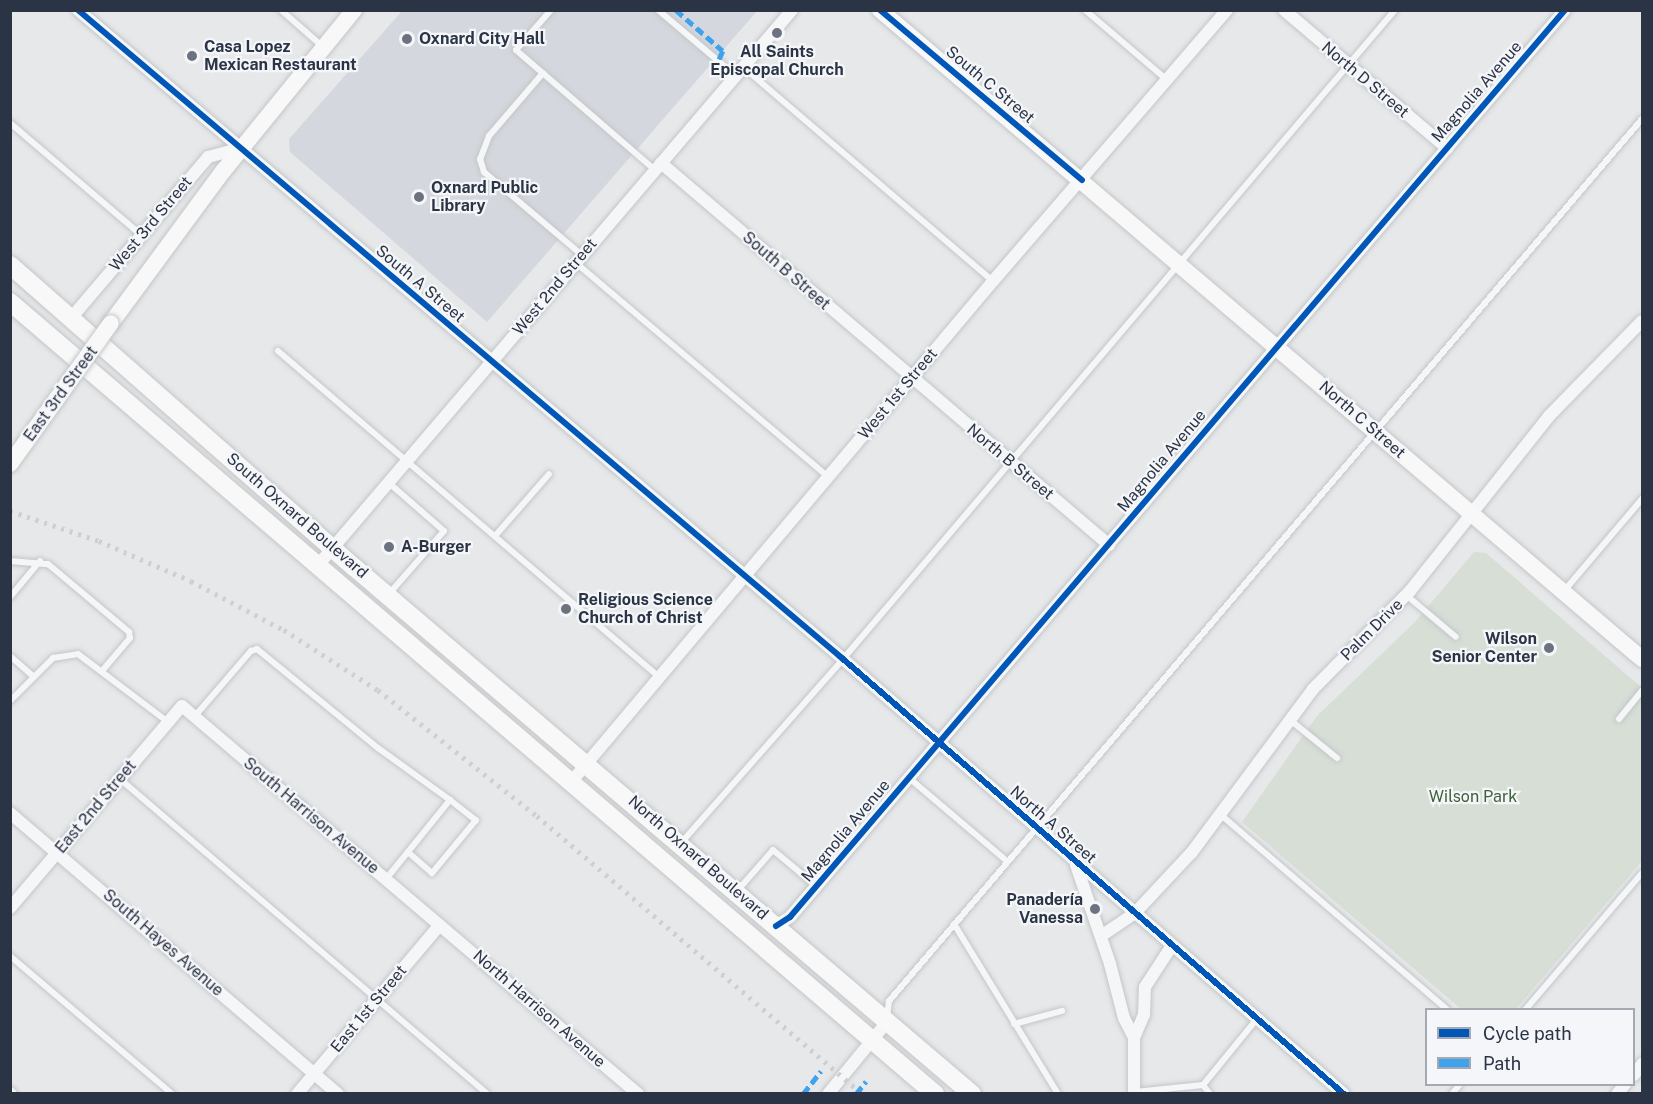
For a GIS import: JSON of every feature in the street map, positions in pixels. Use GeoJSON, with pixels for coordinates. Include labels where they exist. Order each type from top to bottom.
{"type":"FeatureCollection","features":[{"type":"Feature","properties":{"kind":"main road","name":"South Oxnard Boulevard"},"geometry":{"type":"LineString","coordinates":[[10,265],[72,317],[332,548],[587,763]]}},
{"type":"Feature","properties":{"kind":"main road","name":"South Oxnard Boulevard"},"geometry":{"type":"LineString","coordinates":[[10,302],[572,781]]}},
{"type":"Feature","properties":{"kind":"main road","name":"North Oxnard Boulevard"},"geometry":{"type":"LineString","coordinates":[[587,763],[972,1094]]}},
{"type":"Feature","properties":{"kind":"main road","name":"North Oxnard Boulevard"},"geometry":{"type":"LineString","coordinates":[[572,781],[934,1094]]}},
{"type":"Feature","properties":{"kind":"main road"},"geometry":{"type":"LineString","coordinates":[[750,937],[777,926]]}},
{"type":"Feature","properties":{"kind":"street","name":"South A Street"},"geometry":{"type":"LineString","coordinates":[[78,10],[744,577]]}},
{"type":"Feature","properties":{"kind":"street","name":"West 3rd Street"},"geometry":{"type":"LineString","coordinates":[[111,323],[242,148],[354,10]]}},
{"type":"Feature","properties":{"kind":"street","name":"West 2nd Street"},"geometry":{"type":"LineString","coordinates":[[319,564],[792,10]]}},
{"type":"Feature","properties":{"kind":"street","name":"South C Street"},"geometry":{"type":"LineString","coordinates":[[880,10],[1082,180]]}},
{"type":"Feature","properties":{"kind":"street","name":"West 1st Street"},"geometry":{"type":"LineString","coordinates":[[572,781],[993,280],[1227,10]]}},
{"type":"Feature","properties":{"kind":"street","name":"North D Street"},"geometry":{"type":"LineString","coordinates":[[1284,10],[1347,66],[1447,148]]}},
{"type":"Feature","properties":{"kind":"street","name":"Magnolia Avenue"},"geometry":{"type":"LineString","coordinates":[[777,926],[790,917],[816,887],[1565,10]]}},
{"type":"Feature","properties":{"kind":"street","name":"West 3rd Street"},"geometry":{"type":"LineString","coordinates":[[72,317],[208,158],[242,148]]}},
{"type":"Feature","properties":{"kind":"street","name":"South B Street"},"geometry":{"type":"LineString","coordinates":[[658,166],[911,378]]}},
{"type":"Feature","properties":{"kind":"street","name":"North C Street"},"geometry":{"type":"LineString","coordinates":[[1082,180],[1642,659]]}},
{"type":"Feature","properties":{"kind":"street","name":"Palm Drive"},"geometry":{"type":"LineString","coordinates":[[1101,936],[1134,914],[1221,815],[1289,719],[1406,595],[1550,416],[1642,321]]}},
{"type":"Feature","properties":{"kind":"street","name":"East 3rd Street"},"geometry":{"type":"LineString","coordinates":[[10,464],[111,323]]}},
{"type":"Feature","properties":{"kind":"street","name":"North B Street"},"geometry":{"type":"LineString","coordinates":[[911,378],[1108,545]]}},
{"type":"Feature","properties":{"kind":"street","name":"North A Street"},"geometry":{"type":"LineString","coordinates":[[744,577],[843,659],[1171,947],[1344,1094]]}},
{"type":"Feature","properties":{"kind":"street","name":"East 2nd Street"},"geometry":{"type":"LineString","coordinates":[[10,908],[182,706]]}},
{"type":"Feature","properties":{"kind":"street","name":"South Harrison Avenue"},"geometry":{"type":"LineString","coordinates":[[182,706],[440,925]]}},
{"type":"Feature","properties":{"kind":"street","name":"South Hayes Avenue"},"geometry":{"type":"LineString","coordinates":[[10,813],[338,1094]]}},
{"type":"Feature","properties":{"kind":"street"},"geometry":{"type":"LineString","coordinates":[[1076,864],[1101,936],[1124,1018],[1134,1038]]}},
{"type":"Feature","properties":{"kind":"street","name":"East 1st Street"},"geometry":{"type":"LineString","coordinates":[[297,1094],[440,925]]}},
{"type":"Feature","properties":{"kind":"street","name":"North Harrison Avenue"},"geometry":{"type":"LineString","coordinates":[[440,925],[638,1094]]}},
{"type":"Feature","properties":{"kind":"street"},"geometry":{"type":"LineString","coordinates":[[1132,1093],[1134,1038],[1144,1015],[1148,980],[1171,947]]}},
{"type":"Feature","properties":{"kind":"street"},"geometry":{"type":"LineString","coordinates":[[828,1094],[873,1042],[887,1022]]}},
{"type":"Feature","properties":{"kind":"lane"},"geometry":{"type":"LineString","coordinates":[[281,10],[323,46]]}},
{"type":"Feature","properties":{"kind":"lane"},"geometry":{"type":"LineString","coordinates":[[551,10],[516,50],[658,166]]}},
{"type":"Feature","properties":{"kind":"lane"},"geometry":{"type":"LineString","coordinates":[[658,10],[739,71],[993,280]]}},
{"type":"Feature","properties":{"kind":"lane"},"geometry":{"type":"LineString","coordinates":[[1085,10],[1167,80]]}},
{"type":"Feature","properties":{"kind":"lane"},"geometry":{"type":"LineString","coordinates":[[681,843],[1011,463],[1395,10]]}},
{"type":"Feature","properties":{"kind":"lane"},"geometry":{"type":"LineString","coordinates":[[543,73],[489,136],[480,159],[484,172],[579,259],[828,477]]}},
{"type":"Feature","properties":{"kind":"lane"},"geometry":{"type":"LineString","coordinates":[[887,1022],[889,1001],[1642,119]]}},
{"type":"Feature","properties":{"kind":"lane"},"geometry":{"type":"LineString","coordinates":[[10,123],[142,235]]}},
{"type":"Feature","properties":{"kind":"lane"},"geometry":{"type":"LineString","coordinates":[[278,351],[658,676]]}},
{"type":"Feature","properties":{"kind":"lane"},"geometry":{"type":"LineString","coordinates":[[495,536],[549,474]]}},
{"type":"Feature","properties":{"kind":"lane"},"geometry":{"type":"LineString","coordinates":[[388,482],[444,531],[388,596]]}},
{"type":"Feature","properties":{"kind":"lane"},"geometry":{"type":"LineString","coordinates":[[1563,592],[1642,499]]}},
{"type":"Feature","properties":{"kind":"lane"},"geometry":{"type":"LineString","coordinates":[[10,561],[40,561],[129,633],[130,638],[102,670]]}},
{"type":"Feature","properties":{"kind":"lane"},"geometry":{"type":"LineString","coordinates":[[10,597],[40,561]]}},
{"type":"Feature","properties":{"kind":"lane"},"geometry":{"type":"LineString","coordinates":[[1406,595],[1456,637]]}},
{"type":"Feature","properties":{"kind":"lane"},"geometry":{"type":"LineString","coordinates":[[195,716],[250,651],[258,649],[378,748],[476,820],[432,873],[408,852]]}},
{"type":"Feature","properties":{"kind":"lane"},"geometry":{"type":"LineString","coordinates":[[10,701],[53,658],[78,654],[168,722]]}},
{"type":"Feature","properties":{"kind":"lane"},"geometry":{"type":"LineString","coordinates":[[10,656],[33,676]]}},
{"type":"Feature","properties":{"kind":"lane"},"geometry":{"type":"LineString","coordinates":[[1619,719],[1642,691]]}},
{"type":"Feature","properties":{"kind":"lane"},"geometry":{"type":"LineString","coordinates":[[1289,719],[1337,758]]}},
{"type":"Feature","properties":{"kind":"lane"},"geometry":{"type":"LineString","coordinates":[[909,778],[1007,861]]}},
{"type":"Feature","properties":{"kind":"lane"},"geometry":{"type":"LineString","coordinates":[[120,779],[487,1094]]}},
{"type":"Feature","properties":{"kind":"lane"},"geometry":{"type":"LineString","coordinates":[[386,879],[450,800]]}},
{"type":"Feature","properties":{"kind":"lane"},"geometry":{"type":"LineString","coordinates":[[1221,815],[1446,1008]]}},
{"type":"Feature","properties":{"kind":"lane"},"geometry":{"type":"LineString","coordinates":[[737,892],[773,850],[816,887]]}},
{"type":"Feature","properties":{"kind":"lane"},"geometry":{"type":"LineString","coordinates":[[1527,1008],[1642,873]]}},
{"type":"Feature","properties":{"kind":"lane"},"geometry":{"type":"LineString","coordinates":[[954,924],[1058,1094]]}},
{"type":"Feature","properties":{"kind":"lane"},"geometry":{"type":"LineString","coordinates":[[10,956],[172,1094]]}},
{"type":"Feature","properties":{"kind":"lane"},"geometry":{"type":"LineString","coordinates":[[1014,1024],[1062,1011]]}},
{"type":"Feature","properties":{"kind":"lane"},"geometry":{"type":"LineString","coordinates":[[1132,1093],[1203,1084],[1256,1020]]}},
{"type":"Feature","properties":{"kind":"lane"},"geometry":{"type":"LineString","coordinates":[[1203,1084],[1210,1094]]}},
{"type":"Feature","properties":{"kind":"shaded area"},"geometry":{"type":"Polygon","coordinates":[[[402,11],[757,11],[487,322],[290,152],[289,139],[402,11]]]}},
{"type":"Feature","properties":{"kind":"green space","name":"Wilson Park"},"geometry":{"type":"Polygon","coordinates":[[[1474,552],[1486,553],[1642,688],[1642,861],[1517,1008],[1460,1008],[1242,822],[1317,716],[1414,623],[1474,552]]]}},
{"type":"Feature","properties":{"kind":"railway"},"geometry":{"type":"LineString","coordinates":[[10,511],[99,541],[191,581],[284,630],[378,690],[537,816],[863,1094]]}},
{"type":"Feature","properties":{"kind":"marked path"},"geometry":{"type":"LineString","coordinates":[[676,10],[723,51],[718,62]]}},
{"type":"Feature","properties":{"kind":"marked path"},"geometry":{"type":"LineString","coordinates":[[803,1094],[821,1071]]}},
{"type":"Feature","properties":{"kind":"marked path"},"geometry":{"type":"LineString","coordinates":[[856,1094],[866,1081]]}},
{"type":"Feature","properties":{"kind":"cycle path"},"geometry":{"type":"LineString","coordinates":[[78,10],[843,659],[1344,1094]]}},
{"type":"Feature","properties":{"kind":"cycle path"},"geometry":{"type":"LineString","coordinates":[[880,10],[1082,180]]}},
{"type":"Feature","properties":{"kind":"cycle path"},"geometry":{"type":"LineString","coordinates":[[776,926],[790,917],[1565,10]]}},
{"type":"Feature","properties":{"kind":"place","name":"All Saints Episcopal Church"},"geometry":{"type":"Point","coordinates":[777,33]}},
{"type":"Feature","properties":{"kind":"place","name":"Oxnard City Hall"},"geometry":{"type":"Point","coordinates":[407,39]}},
{"type":"Feature","properties":{"kind":"place","name":"Casa Lopez Mexican Restaurant"},"geometry":{"type":"Point","coordinates":[192,56]}},
{"type":"Feature","properties":{"kind":"place","name":"Oxnard Public Library"},"geometry":{"type":"Point","coordinates":[419,197]}},
{"type":"Feature","properties":{"kind":"place","name":"A-Burger"},"geometry":{"type":"Point","coordinates":[389,547]}},
{"type":"Feature","properties":{"kind":"place","name":"Religious Science Church of Christ"},"geometry":{"type":"Point","coordinates":[566,609]}},
{"type":"Feature","properties":{"kind":"place","name":"Wilson Senior Center"},"geometry":{"type":"Point","coordinates":[1549,648]}},
{"type":"Feature","properties":{"kind":"place","name":"Panadería Vanessa"},"geometry":{"type":"Point","coordinates":[1095,909]}}]}
